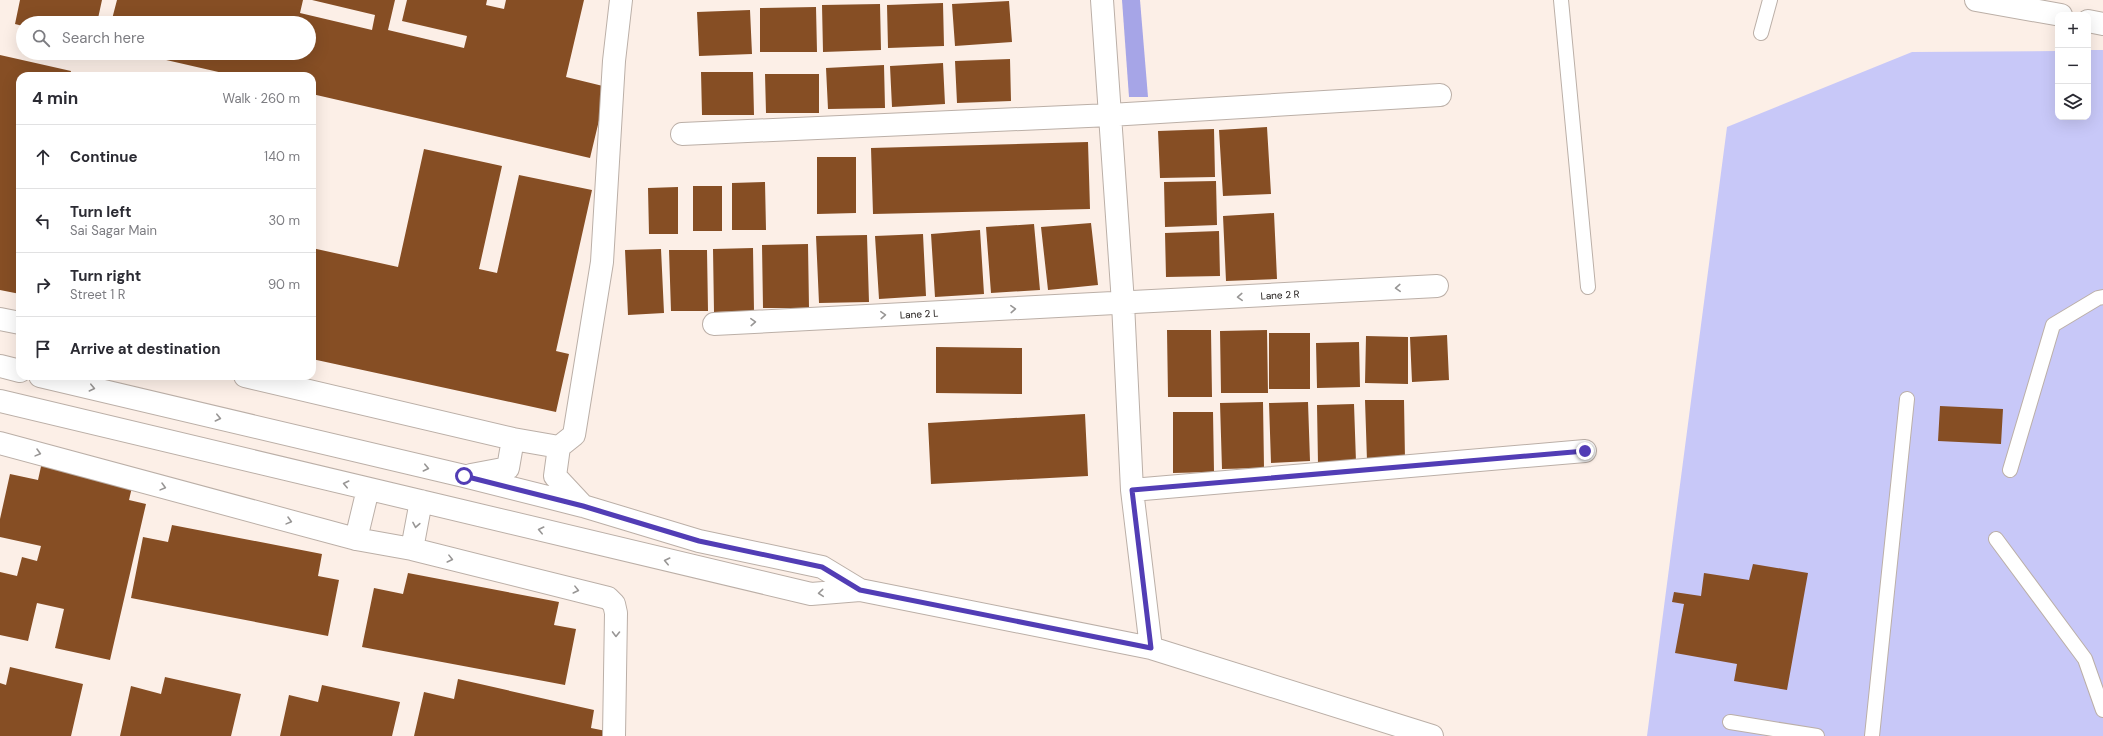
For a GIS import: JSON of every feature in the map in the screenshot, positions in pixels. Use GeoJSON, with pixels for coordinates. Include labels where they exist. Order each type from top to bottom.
{"type":"FeatureCollection","features":[{"type":"Feature","properties":{"kind":"street"},"geometry":{"type":"LineString","coordinates":[[583,506],[555,476],[559,447],[574,435],[602,262],[614,61],[621,0]]}},
{"type":"Feature","properties":{"kind":"street"},"geometry":{"type":"LineString","coordinates":[[1102,0],[1123,303],[1132,490],[1151,648]]}},
{"type":"Feature","properties":{"kind":"street"},"geometry":{"type":"LineString","coordinates":[[1975,0],[2055,14]]}},
{"type":"Feature","properties":{"kind":"street"},"geometry":{"type":"LineString","coordinates":[[2091,22],[2103,24]]}},
{"type":"Feature","properties":{"kind":"street"},"geometry":{"type":"LineString","coordinates":[[682,134],[1110,115],[1440,95]]}},
{"type":"Feature","properties":{"kind":"street","name":"Lane 2 R"},"geometry":{"type":"LineString","coordinates":[[1123,303],[1437,286]]}},
{"type":"Feature","properties":{"kind":"street","name":"Lane 2 L"},"geometry":{"type":"LineString","coordinates":[[714,324],[1123,303]]}},
{"type":"Feature","properties":{"kind":"street"},"geometry":{"type":"LineString","coordinates":[[0,319],[16,322]]}},
{"type":"Feature","properties":{"kind":"street"},"geometry":{"type":"LineString","coordinates":[[0,366],[16,370]]}},
{"type":"Feature","properties":{"kind":"street"},"geometry":{"type":"LineString","coordinates":[[57,380],[464,476],[583,506],[699,541],[822,567],[860,590]]}},
{"type":"Feature","properties":{"kind":"street"},"geometry":{"type":"LineString","coordinates":[[262,380],[514,439],[559,447]]}},
{"type":"Feature","properties":{"kind":"street"},"geometry":{"type":"LineString","coordinates":[[0,401],[811,594],[860,590],[1151,648],[1432,736]]}},
{"type":"Feature","properties":{"kind":"street"},"geometry":{"type":"LineString","coordinates":[[464,476],[508,468],[514,439]]}},
{"type":"Feature","properties":{"kind":"street"},"geometry":{"type":"LineString","coordinates":[[0,443],[356,539],[412,549],[608,598],[614,604],[616,613],[614,736]]}},
{"type":"Feature","properties":{"kind":"street"},"geometry":{"type":"LineString","coordinates":[[1132,490],[1585,451]]}},
{"type":"Feature","properties":{"kind":"street"},"geometry":{"type":"LineString","coordinates":[[392,495],[402,462]]}},
{"type":"Feature","properties":{"kind":"street"},"geometry":{"type":"LineString","coordinates":[[356,539],[368,489]]}},
{"type":"Feature","properties":{"kind":"street"},"geometry":{"type":"LineString","coordinates":[[412,549],[421,501]]}},
{"type":"Feature","properties":{"kind":"street"},"geometry":{"type":"LineString","coordinates":[[693,567],[699,541]]}},
{"type":"Feature","properties":{"kind":"lane"},"geometry":{"type":"LineString","coordinates":[[1561,0],[1588,287]]}},
{"type":"Feature","properties":{"kind":"lane"},"geometry":{"type":"LineString","coordinates":[[1761,33],[1770,0]]}},
{"type":"Feature","properties":{"kind":"lane"},"geometry":{"type":"LineString","coordinates":[[2010,470],[2053,325],[2098,298],[2103,297]]}},
{"type":"Feature","properties":{"kind":"lane"},"geometry":{"type":"LineString","coordinates":[[1872,736],[1907,399]]}},
{"type":"Feature","properties":{"kind":"lane"},"geometry":{"type":"LineString","coordinates":[[1996,539],[2085,660],[2103,710]]}},
{"type":"Feature","properties":{"kind":"lane"},"geometry":{"type":"LineString","coordinates":[[1730,722],[1817,736]]}},
{"type":"Feature","properties":{"kind":"shaded area"},"geometry":{"type":"Polygon","coordinates":[[[1122,0],[1140,0],[1148,97],[1129,97],[1122,0]]]}},
{"type":"Feature","properties":{"kind":"shaded area"},"geometry":{"type":"Polygon","coordinates":[[[2091,50],[2103,50],[2103,736],[1647,736],[1727,127],[1912,52],[2055,51],[2055,120],[2091,120],[2091,50]]]}},
{"type":"Feature","properties":{"kind":"building"},"geometry":{"type":"Polygon","coordinates":[[[20,0],[102,0],[99,16],[17,16],[20,0]]]}},
{"type":"Feature","properties":{"kind":"building"},"geometry":{"type":"Polygon","coordinates":[[[117,0],[303,0],[300,13],[313,16],[113,16],[117,0]]]}},
{"type":"Feature","properties":{"kind":"building"},"geometry":{"type":"Polygon","coordinates":[[[312,0],[395,0],[388,30],[464,48],[467,36],[402,21],[407,0],[487,0],[486,5],[504,9],[506,0],[584,0],[566,77],[607,87],[590,158],[316,95],[316,72],[219,72],[166,60],[316,60],[316,17],[372,30],[375,15],[312,0]]]}},
{"type":"Feature","properties":{"kind":"building"},"geometry":{"type":"Polygon","coordinates":[[[1009,1],[1012,42],[955,46],[952,4],[1009,1]]]}},
{"type":"Feature","properties":{"kind":"building"},"geometry":{"type":"Polygon","coordinates":[[[943,3],[944,46],[888,48],[887,5],[943,3]]]}},
{"type":"Feature","properties":{"kind":"building"},"geometry":{"type":"Polygon","coordinates":[[[880,4],[881,50],[823,52],[822,5],[880,4]]]}},
{"type":"Feature","properties":{"kind":"building"},"geometry":{"type":"Polygon","coordinates":[[[816,7],[817,52],[760,52],[760,8],[816,7]]]}},
{"type":"Feature","properties":{"kind":"building"},"geometry":{"type":"Polygon","coordinates":[[[750,10],[752,54],[699,56],[697,12],[750,10]]]}},
{"type":"Feature","properties":{"kind":"building"},"geometry":{"type":"Polygon","coordinates":[[[0,55],[16,59],[16,60],[22,60],[71,71],[16,72],[16,293],[0,290],[0,55]]]}},
{"type":"Feature","properties":{"kind":"building"},"geometry":{"type":"Polygon","coordinates":[[[1010,59],[1011,101],[957,103],[955,61],[1010,59]]]}},
{"type":"Feature","properties":{"kind":"building"},"geometry":{"type":"Polygon","coordinates":[[[943,63],[945,104],[892,107],[890,66],[943,63]]]}},
{"type":"Feature","properties":{"kind":"building"},"geometry":{"type":"Polygon","coordinates":[[[884,65],[885,108],[828,109],[826,68],[884,65]]]}},
{"type":"Feature","properties":{"kind":"building"},"geometry":{"type":"Polygon","coordinates":[[[701,72],[753,72],[754,115],[702,115],[701,72]]]}},
{"type":"Feature","properties":{"kind":"building"},"geometry":{"type":"Polygon","coordinates":[[[765,74],[819,74],[819,113],[766,113],[765,74]]]}},
{"type":"Feature","properties":{"kind":"building"},"geometry":{"type":"Polygon","coordinates":[[[1267,127],[1271,194],[1223,196],[1219,130],[1267,127]]]}},
{"type":"Feature","properties":{"kind":"building"},"geometry":{"type":"Polygon","coordinates":[[[1214,129],[1215,177],[1160,178],[1158,131],[1214,129]]]}},
{"type":"Feature","properties":{"kind":"building"},"geometry":{"type":"Polygon","coordinates":[[[1088,142],[1090,209],[873,214],[871,148],[1088,142]]]}},
{"type":"Feature","properties":{"kind":"building"},"geometry":{"type":"Polygon","coordinates":[[[424,149],[502,166],[479,269],[497,273],[519,175],[592,190],[556,351],[569,354],[556,412],[316,360],[316,249],[398,267],[424,149]]]}},
{"type":"Feature","properties":{"kind":"building"},"geometry":{"type":"Polygon","coordinates":[[[817,157],[856,157],[856,213],[817,214],[817,157]]]}},
{"type":"Feature","properties":{"kind":"building"},"geometry":{"type":"Polygon","coordinates":[[[1216,181],[1217,225],[1165,227],[1164,182],[1216,181]]]}},
{"type":"Feature","properties":{"kind":"building"},"geometry":{"type":"Polygon","coordinates":[[[765,182],[766,230],[732,230],[732,183],[765,182]]]}},
{"type":"Feature","properties":{"kind":"building"},"geometry":{"type":"Polygon","coordinates":[[[693,186],[722,186],[722,231],[693,231],[693,186]]]}},
{"type":"Feature","properties":{"kind":"building"},"geometry":{"type":"Polygon","coordinates":[[[678,187],[678,234],[649,234],[648,188],[678,187]]]}},
{"type":"Feature","properties":{"kind":"building"},"geometry":{"type":"Polygon","coordinates":[[[1274,213],[1277,279],[1226,281],[1223,216],[1274,213]]]}},
{"type":"Feature","properties":{"kind":"building"},"geometry":{"type":"Polygon","coordinates":[[[1091,223],[1098,285],[1048,290],[1041,227],[1091,223]]]}},
{"type":"Feature","properties":{"kind":"building"},"geometry":{"type":"Polygon","coordinates":[[[1034,224],[1040,290],[991,293],[986,227],[1034,224]]]}},
{"type":"Feature","properties":{"kind":"building"},"geometry":{"type":"Polygon","coordinates":[[[980,230],[984,294],[935,297],[931,234],[980,230]]]}},
{"type":"Feature","properties":{"kind":"building"},"geometry":{"type":"Polygon","coordinates":[[[1219,231],[1220,276],[1166,277],[1165,233],[1219,231]]]}},
{"type":"Feature","properties":{"kind":"building"},"geometry":{"type":"Polygon","coordinates":[[[923,234],[926,296],[879,299],[875,236],[923,234]]]}},
{"type":"Feature","properties":{"kind":"building"},"geometry":{"type":"Polygon","coordinates":[[[867,235],[869,302],[819,303],[816,236],[867,235]]]}},
{"type":"Feature","properties":{"kind":"building"},"geometry":{"type":"Polygon","coordinates":[[[808,244],[809,308],[763,308],[762,245],[808,244]]]}},
{"type":"Feature","properties":{"kind":"building"},"geometry":{"type":"Polygon","coordinates":[[[753,248],[754,311],[714,312],[713,249],[753,248]]]}},
{"type":"Feature","properties":{"kind":"building"},"geometry":{"type":"Polygon","coordinates":[[[661,249],[664,313],[628,315],[625,250],[661,249]]]}},
{"type":"Feature","properties":{"kind":"building"},"geometry":{"type":"Polygon","coordinates":[[[669,250],[707,250],[708,311],[671,311],[669,250]]]}},
{"type":"Feature","properties":{"kind":"building"},"geometry":{"type":"Polygon","coordinates":[[[1167,330],[1211,330],[1212,397],[1168,397],[1167,330]]]}},
{"type":"Feature","properties":{"kind":"building"},"geometry":{"type":"Polygon","coordinates":[[[1267,330],[1268,393],[1221,393],[1220,331],[1267,330]]]}},
{"type":"Feature","properties":{"kind":"building"},"geometry":{"type":"Polygon","coordinates":[[[1269,333],[1310,333],[1310,389],[1269,389],[1269,333]]]}},
{"type":"Feature","properties":{"kind":"building"},"geometry":{"type":"Polygon","coordinates":[[[1447,335],[1449,380],[1412,382],[1410,337],[1447,335]]]}},
{"type":"Feature","properties":{"kind":"building"},"geometry":{"type":"Polygon","coordinates":[[[1366,336],[1408,337],[1408,384],[1365,383],[1366,336]]]}},
{"type":"Feature","properties":{"kind":"building"},"geometry":{"type":"Polygon","coordinates":[[[1359,342],[1360,387],[1317,388],[1316,343],[1359,342]]]}},
{"type":"Feature","properties":{"kind":"building"},"geometry":{"type":"Polygon","coordinates":[[[936,347],[1022,348],[1022,394],[936,393],[936,347]]]}},
{"type":"Feature","properties":{"kind":"building"},"geometry":{"type":"Polygon","coordinates":[[[1365,400],[1404,400],[1405,460],[1367,461],[1365,400]]]}},
{"type":"Feature","properties":{"kind":"building"},"geometry":{"type":"Polygon","coordinates":[[[1263,402],[1264,468],[1222,469],[1220,403],[1263,402]]]}},
{"type":"Feature","properties":{"kind":"building"},"geometry":{"type":"Polygon","coordinates":[[[1308,402],[1310,461],[1271,463],[1269,403],[1308,402]]]}},
{"type":"Feature","properties":{"kind":"building"},"geometry":{"type":"Polygon","coordinates":[[[1354,404],[1356,462],[1318,464],[1317,405],[1354,404]]]}},
{"type":"Feature","properties":{"kind":"building"},"geometry":{"type":"Polygon","coordinates":[[[1940,406],[2003,409],[2001,444],[1938,441],[1940,406]]]}},
{"type":"Feature","properties":{"kind":"building"},"geometry":{"type":"Polygon","coordinates":[[[1173,412],[1213,412],[1214,472],[1173,473],[1173,412]]]}},
{"type":"Feature","properties":{"kind":"building"},"geometry":{"type":"Polygon","coordinates":[[[1085,414],[1088,476],[931,484],[928,423],[1085,414]]]}},
{"type":"Feature","properties":{"kind":"building"},"geometry":{"type":"Polygon","coordinates":[[[42,462],[133,483],[129,500],[146,504],[110,660],[55,648],[64,609],[37,603],[28,641],[0,635],[0,572],[17,576],[22,557],[37,561],[41,546],[0,537],[0,519],[10,474],[38,480],[42,462]]]}},
{"type":"Feature","properties":{"kind":"building"},"geometry":{"type":"Polygon","coordinates":[[[172,525],[322,554],[318,576],[339,580],[328,636],[131,598],[143,537],[168,542],[172,525]]]}},
{"type":"Feature","properties":{"kind":"building"},"geometry":{"type":"Polygon","coordinates":[[[1753,564],[1808,573],[1787,690],[1734,681],[1737,664],[1675,653],[1684,604],[1672,602],[1674,592],[1701,596],[1704,573],[1749,580],[1753,564]]]}},
{"type":"Feature","properties":{"kind":"building"},"geometry":{"type":"Polygon","coordinates":[[[408,573],[559,602],[554,625],[576,629],[565,685],[362,647],[374,588],[403,594],[408,573]]]}},
{"type":"Feature","properties":{"kind":"building"},"geometry":{"type":"Polygon","coordinates":[[[10,667],[83,684],[71,736],[0,736],[0,683],[6,685],[10,667]]]}},
{"type":"Feature","properties":{"kind":"building"},"geometry":{"type":"Polygon","coordinates":[[[165,677],[241,694],[231,736],[120,736],[131,686],[161,694],[165,677]]]}},
{"type":"Feature","properties":{"kind":"building"},"geometry":{"type":"Polygon","coordinates":[[[458,679],[594,710],[591,728],[606,731],[605,736],[414,736],[424,692],[454,699],[458,679]]]}},
{"type":"Feature","properties":{"kind":"building"},"geometry":{"type":"Polygon","coordinates":[[[322,685],[400,702],[392,736],[280,736],[289,695],[318,702],[322,685]]]}},
{"type":"Feature","properties":{"kind":"route"},"geometry":{"type":"LineString","coordinates":[[464,476],[583,506],[699,541],[822,567],[860,590],[1151,648],[1132,490],[1585,451]]}}]}
